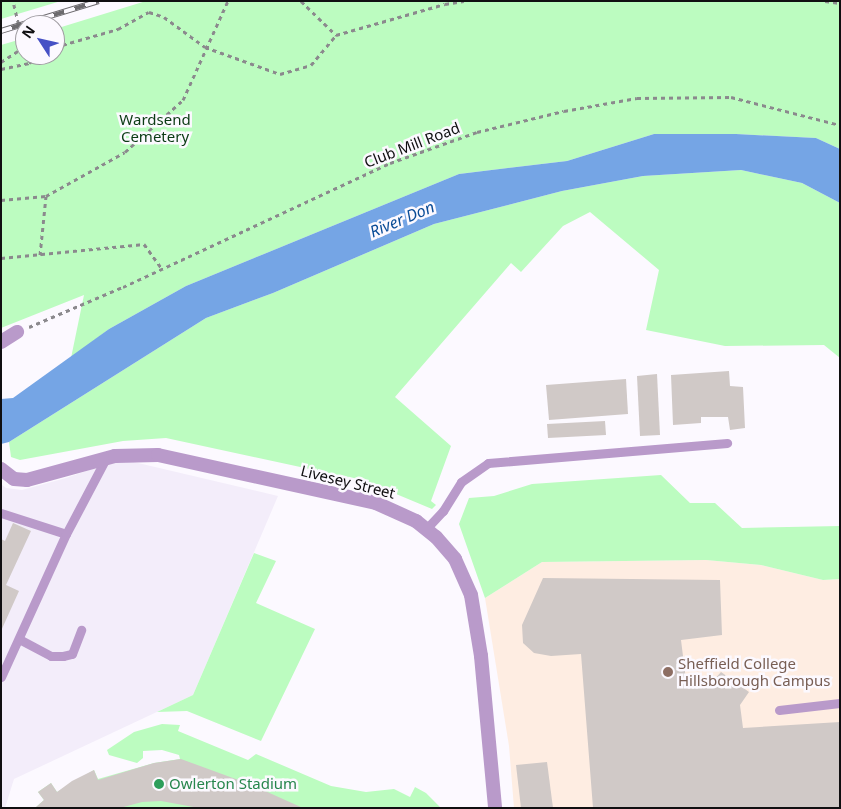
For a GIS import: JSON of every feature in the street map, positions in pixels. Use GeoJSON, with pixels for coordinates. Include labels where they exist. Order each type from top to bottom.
{"type":"FeatureCollection","features":[{"type":"Feature","properties":{"kind":"street"},"geometry":{"type":"LineString","coordinates":[[1,342],[17,332]]}},
{"type":"Feature","properties":{"kind":"street","name":"Livesey Street"},"geometry":{"type":"LineString","coordinates":[[1,469],[14,479],[27,480],[106,457],[136,454],[158,455],[366,501],[398,511],[426,529],[455,559],[466,581],[473,603],[481,656],[495,808]]}},
{"type":"Feature","properties":{"kind":"lane"},"geometry":{"type":"LineString","coordinates":[[426,529],[443,511],[461,482],[488,463],[727,443]]}},
{"type":"Feature","properties":{"kind":"lane"},"geometry":{"type":"LineString","coordinates":[[1,677],[66,534],[106,457]]}},
{"type":"Feature","properties":{"kind":"lane"},"geometry":{"type":"LineString","coordinates":[[1,513],[66,534]]}},
{"type":"Feature","properties":{"kind":"lane"},"geometry":{"type":"LineString","coordinates":[[18,639],[51,656],[63,656],[72,654],[81,630]]}},
{"type":"Feature","properties":{"kind":"lane"},"geometry":{"type":"LineString","coordinates":[[779,710],[840,703]]}},
{"type":"Feature","properties":{"kind":"path"},"geometry":{"type":"LineString","coordinates":[[13,1],[16,15]]}},
{"type":"Feature","properties":{"kind":"path"},"geometry":{"type":"LineString","coordinates":[[1,200],[46,196],[125,152],[183,100],[205,47],[228,1]]}},
{"type":"Feature","properties":{"kind":"path"},"geometry":{"type":"LineString","coordinates":[[301,1],[336,36]]}},
{"type":"Feature","properties":{"kind":"path"},"geometry":{"type":"LineString","coordinates":[[65,44],[118,28],[149,12],[164,17],[205,47],[280,74],[311,65],[336,36],[445,4],[464,1]]}},
{"type":"Feature","properties":{"kind":"path"},"geometry":{"type":"LineString","coordinates":[[825,1],[840,3]]}},
{"type":"Feature","properties":{"kind":"path"},"geometry":{"type":"LineString","coordinates":[[1,62],[15,53]]}},
{"type":"Feature","properties":{"kind":"path"},"geometry":{"type":"LineString","coordinates":[[1,69],[20,65]]}},
{"type":"Feature","properties":{"kind":"path","name":"Club Mill Road"},"geometry":{"type":"LineString","coordinates":[[17,332],[162,269],[390,163],[477,132],[564,111],[637,98],[731,97],[840,125]]}},
{"type":"Feature","properties":{"kind":"path"},"geometry":{"type":"LineString","coordinates":[[40,255],[46,196]]}},
{"type":"Feature","properties":{"kind":"path"},"geometry":{"type":"LineString","coordinates":[[1,258],[144,244],[162,269]]}},
{"type":"Feature","properties":{"kind":"shaded area"},"geometry":{"type":"Polygon","coordinates":[[[121,459],[278,496],[193,695],[14,779],[5,808],[1,808],[1,484],[6,488],[22,490],[66,478],[121,459]]]}},
{"type":"Feature","properties":{"kind":"shaded area","name":"Sheffield College Hillsborough Campus"},"geometry":{"type":"Polygon","coordinates":[[[706,560],[761,565],[823,580],[840,579],[840,808],[514,808],[509,746],[485,598],[542,562],[706,560]]]}},
{"type":"Feature","properties":{"kind":"green space"},"geometry":{"type":"Polygon","coordinates":[[[1,1],[61,1],[1,19],[1,1]]]}},
{"type":"Feature","properties":{"kind":"green space","name":"Wardsend Cemetery"},"geometry":{"type":"Polygon","coordinates":[[[146,1],[840,1],[840,149],[816,138],[736,134],[654,134],[567,161],[459,174],[186,286],[109,329],[71,358],[84,295],[1,328],[1,45],[15,41],[15,65],[65,65],[65,26],[146,1]]]}},
{"type":"Feature","properties":{"kind":"green space"},"geometry":{"type":"Polygon","coordinates":[[[741,170],[802,183],[840,203],[840,358],[824,345],[725,346],[646,330],[659,270],[590,212],[563,226],[521,272],[511,263],[395,397],[451,446],[431,501],[436,505],[432,509],[365,481],[166,438],[123,441],[20,460],[11,457],[9,442],[206,318],[273,293],[434,224],[562,191],[643,176],[741,170]]]}},
{"type":"Feature","properties":{"kind":"green space"},"geometry":{"type":"Polygon","coordinates":[[[661,475],[690,503],[715,503],[742,528],[840,526],[840,579],[823,580],[761,565],[706,560],[542,562],[485,598],[459,524],[469,498],[494,496],[532,484],[661,475]]]}},
{"type":"Feature","properties":{"kind":"green space"},"geometry":{"type":"Polygon","coordinates":[[[254,553],[276,561],[256,603],[315,629],[261,741],[187,711],[157,712],[193,695],[254,553]]]}},
{"type":"Feature","properties":{"kind":"green space"},"geometry":{"type":"Polygon","coordinates":[[[162,724],[180,725],[178,731],[248,760],[256,754],[331,786],[366,792],[394,789],[410,797],[415,787],[426,793],[441,808],[35,808],[44,800],[38,792],[51,783],[57,792],[94,770],[98,779],[154,763],[180,759],[179,755],[162,750],[143,751],[143,758],[137,763],[109,755],[107,750],[134,732],[162,724]]]}},
{"type":"Feature","properties":{"kind":"water","name":"River Don"},"geometry":{"type":"Polygon","coordinates":[[[654,134],[736,134],[816,138],[840,149],[840,203],[802,183],[741,170],[643,176],[562,191],[434,224],[273,293],[206,318],[9,442],[1,444],[1,399],[13,398],[109,329],[186,286],[459,174],[567,161],[654,134]]]}},
{"type":"Feature","properties":{"kind":"building"},"geometry":{"type":"Polygon","coordinates":[[[729,371],[730,386],[743,387],[745,428],[730,430],[728,417],[701,417],[701,423],[673,425],[671,375],[729,371]]]}},
{"type":"Feature","properties":{"kind":"building"},"geometry":{"type":"Polygon","coordinates":[[[657,374],[660,435],[640,436],[637,376],[657,374]]]}},
{"type":"Feature","properties":{"kind":"building"},"geometry":{"type":"Polygon","coordinates":[[[626,379],[628,414],[549,420],[546,385],[626,379]]]}},
{"type":"Feature","properties":{"kind":"building"},"geometry":{"type":"Polygon","coordinates":[[[605,421],[606,435],[548,438],[547,424],[605,421]]]}},
{"type":"Feature","properties":{"kind":"building"},"geometry":{"type":"Polygon","coordinates":[[[13,523],[31,531],[6,585],[19,591],[1,631],[1,539],[5,541],[13,523]]]}},
{"type":"Feature","properties":{"kind":"building"},"geometry":{"type":"Polygon","coordinates":[[[543,578],[720,580],[722,635],[681,640],[686,680],[713,681],[721,672],[749,692],[740,705],[743,728],[840,722],[840,808],[593,808],[581,654],[551,656],[534,653],[523,643],[522,625],[543,578]]]}},
{"type":"Feature","properties":{"kind":"building","name":"Owlerton Stadium"},"geometry":{"type":"Polygon","coordinates":[[[181,759],[252,785],[303,808],[199,808],[161,801],[142,802],[120,808],[35,808],[44,800],[38,792],[51,783],[57,792],[72,781],[94,770],[98,780],[154,763],[181,759]]]}},
{"type":"Feature","properties":{"kind":"building"},"geometry":{"type":"Polygon","coordinates":[[[547,762],[553,808],[521,808],[516,765],[547,762]]]}},
{"type":"Feature","properties":{"kind":"railway"},"geometry":{"type":"LineString","coordinates":[[1,31],[99,1]]}},
{"type":"Feature","properties":{"kind":"place","name":"Sheffield College Hillsborough Campus"},"geometry":{"type":"Point","coordinates":[668,672]}},
{"type":"Feature","properties":{"kind":"place","name":"Owlerton Stadium"},"geometry":{"type":"Point","coordinates":[159,784]}}]}
